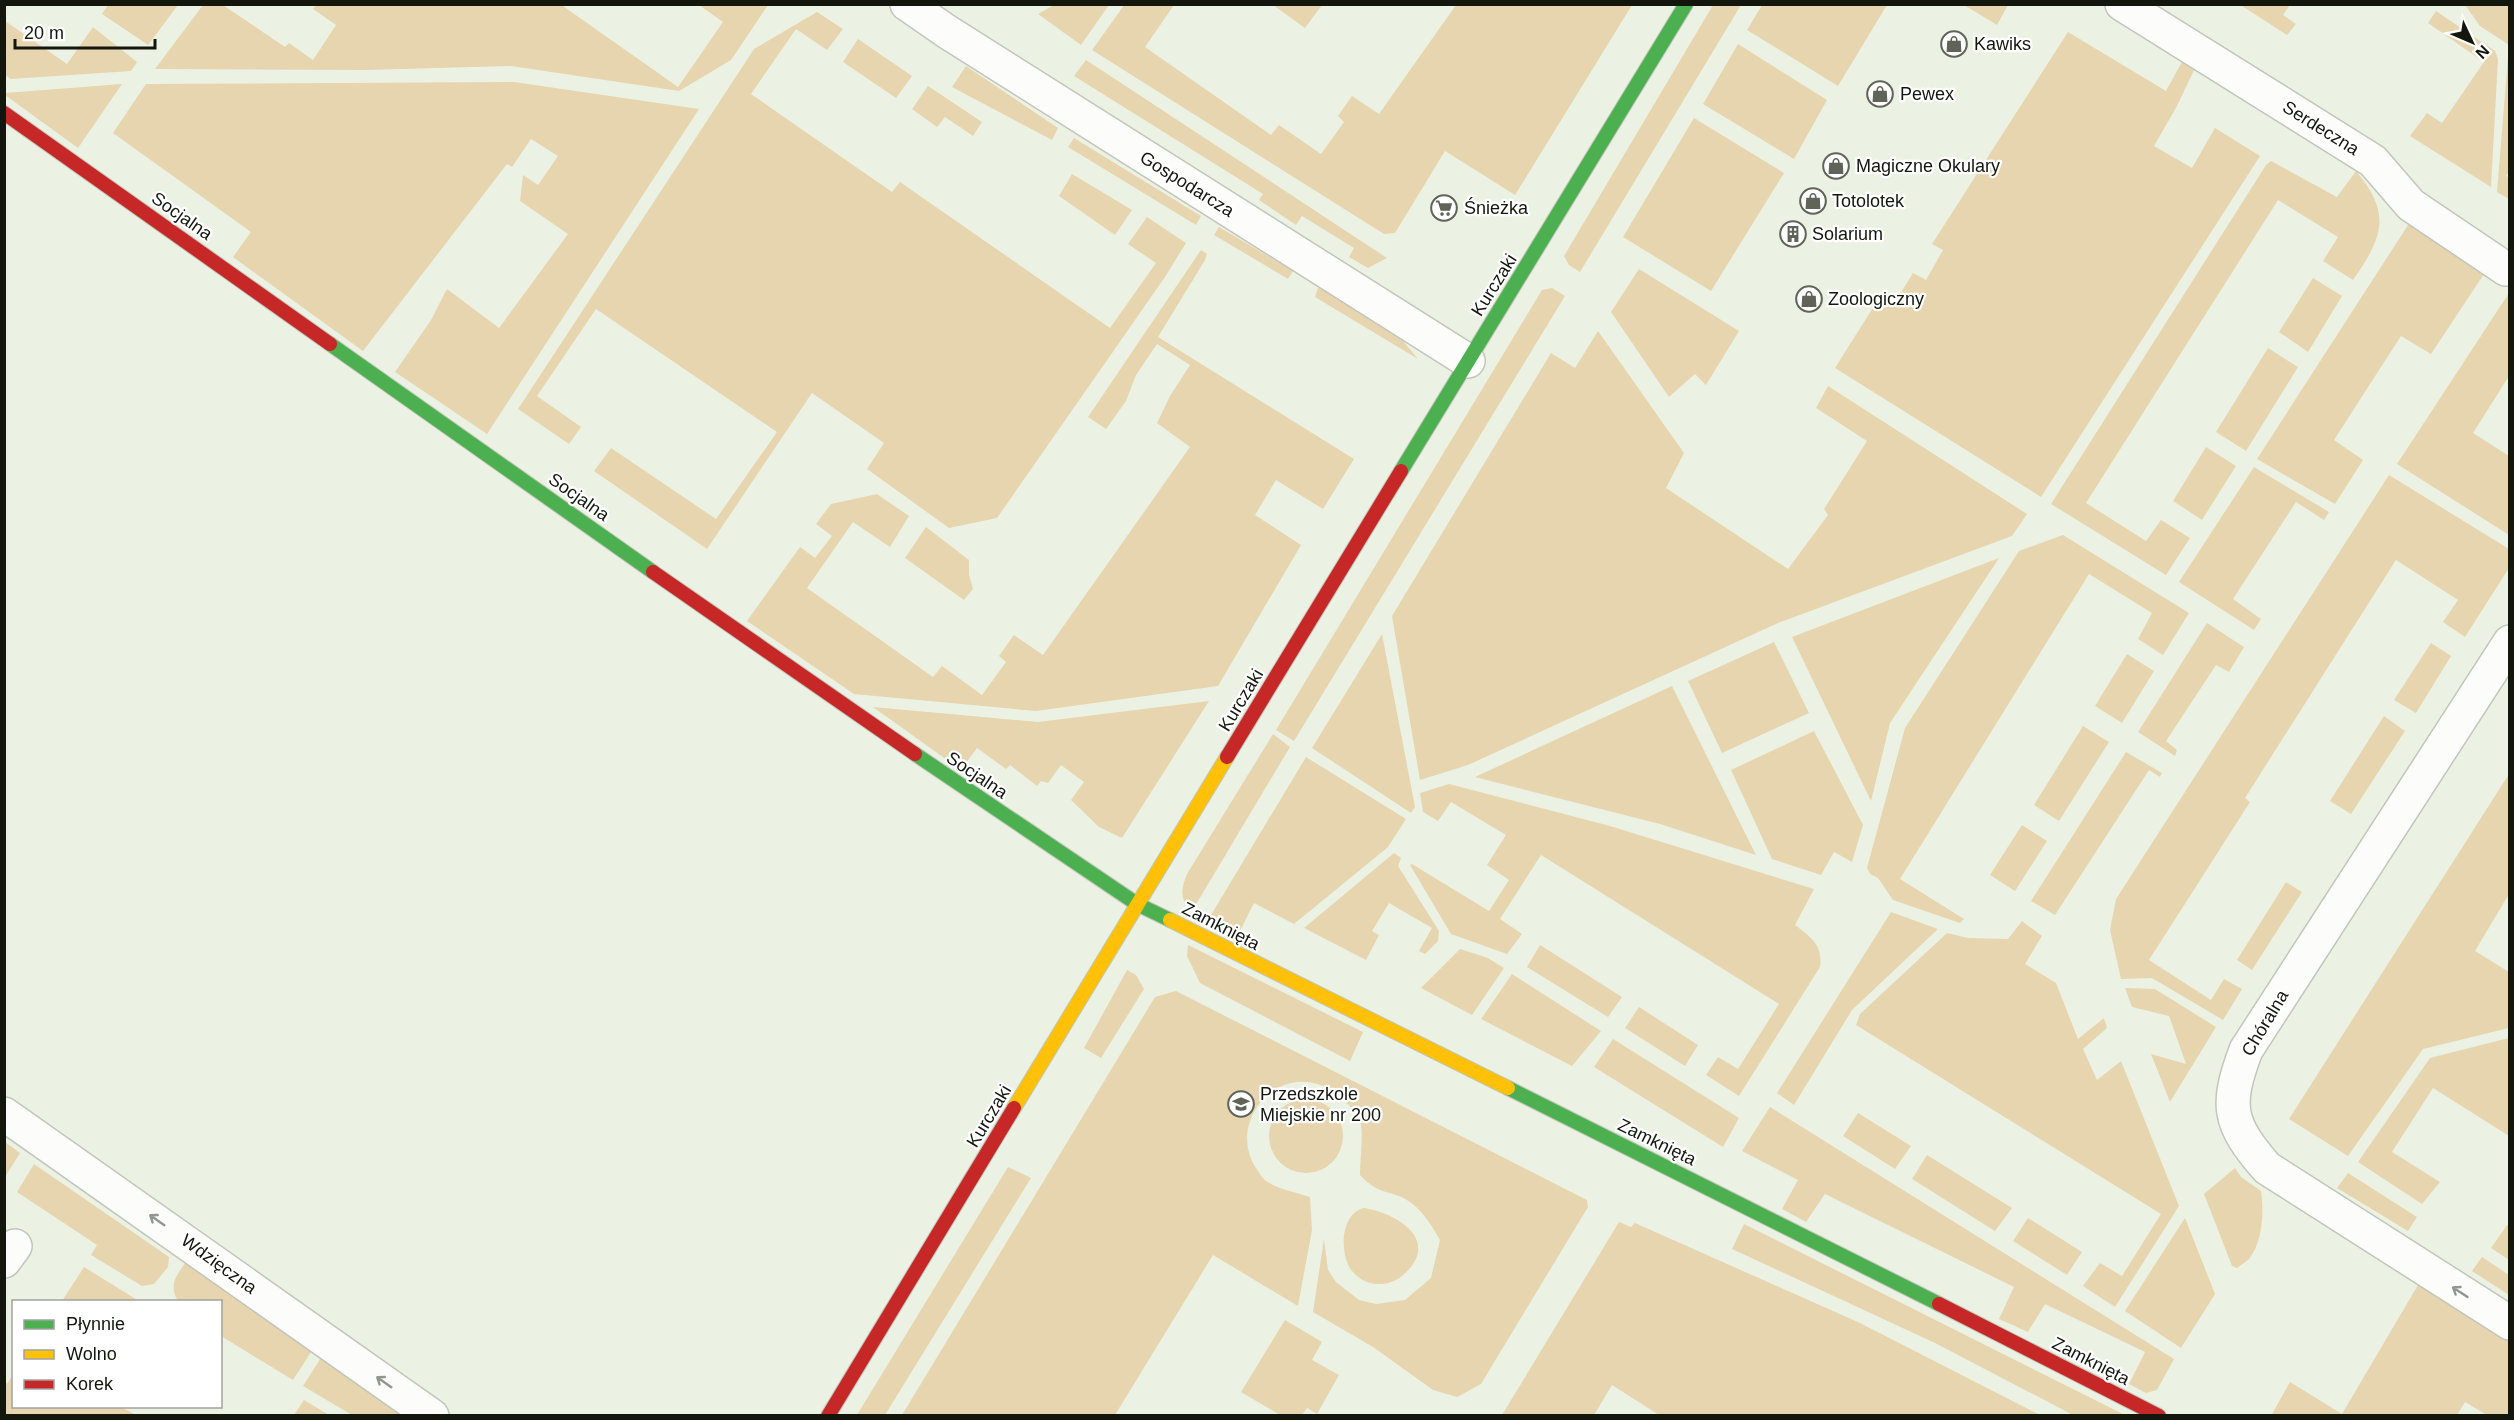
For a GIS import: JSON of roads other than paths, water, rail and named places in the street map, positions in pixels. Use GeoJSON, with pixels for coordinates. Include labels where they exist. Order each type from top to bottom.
{"type":"FeatureCollection","features":[{"type":"Feature","properties":{"kind":"street","name":"Gospodarcza"},"geometry":{"type":"LineString","coordinates":[[907,4],[946,32],[1468,361]]}},
{"type":"Feature","properties":{"kind":"street","name":"Kurczaki"},"geometry":{"type":"LineString","coordinates":[[828,1416],[1137,904],[1686,4]]}},
{"type":"Feature","properties":{"kind":"street","name":"Serdeczna"},"geometry":{"type":"LineString","coordinates":[[2122,4],[2373,161],[2411,205],[2506,269]]}},
{"type":"Feature","properties":{"kind":"street","name":"Socjalna"},"geometry":{"type":"LineString","coordinates":[[4,113],[835,700],[1137,904]]}},
{"type":"Feature","properties":{"kind":"street","name":"Chóralna"},"geometry":{"type":"LineString","coordinates":[[2510,642],[2246,1050],[2234,1081],[2232,1111],[2246,1144],[2267,1168],[2510,1323]]}},
{"type":"Feature","properties":{"kind":"street","name":"Zamknięta"},"geometry":{"type":"LineString","coordinates":[[1137,904],[1705,1186],[2159,1416]]}},
{"type":"Feature","properties":{"kind":"street","name":"Wdzięczna"},"geometry":{"type":"LineString","coordinates":[[4,1113],[432,1416]]}},
{"type":"Feature","properties":{"kind":"place","name":"Kawiks"},"geometry":{"type":"Point","coordinates":[1954,44]}},
{"type":"Feature","properties":{"kind":"place","name":"Pewex"},"geometry":{"type":"Point","coordinates":[1880,94]}},
{"type":"Feature","properties":{"kind":"place","name":"Magiczne Okulary"},"geometry":{"type":"Point","coordinates":[1836,166]}},
{"type":"Feature","properties":{"kind":"place","name":"Totolotek"},"geometry":{"type":"Point","coordinates":[1813,201]}},
{"type":"Feature","properties":{"kind":"place","name":"Śnieżka"},"geometry":{"type":"Point","coordinates":[1444,208]}},
{"type":"Feature","properties":{"kind":"place","name":"Solarium"},"geometry":{"type":"Point","coordinates":[1793,234]}},
{"type":"Feature","properties":{"kind":"place","name":"Zoologiczny"},"geometry":{"type":"Point","coordinates":[1809,299]}},
{"type":"Feature","properties":{"kind":"place","name":"Przedszkole Miejskie nr 200"},"geometry":{"type":"Point","coordinates":[1241,1104]}}]}
